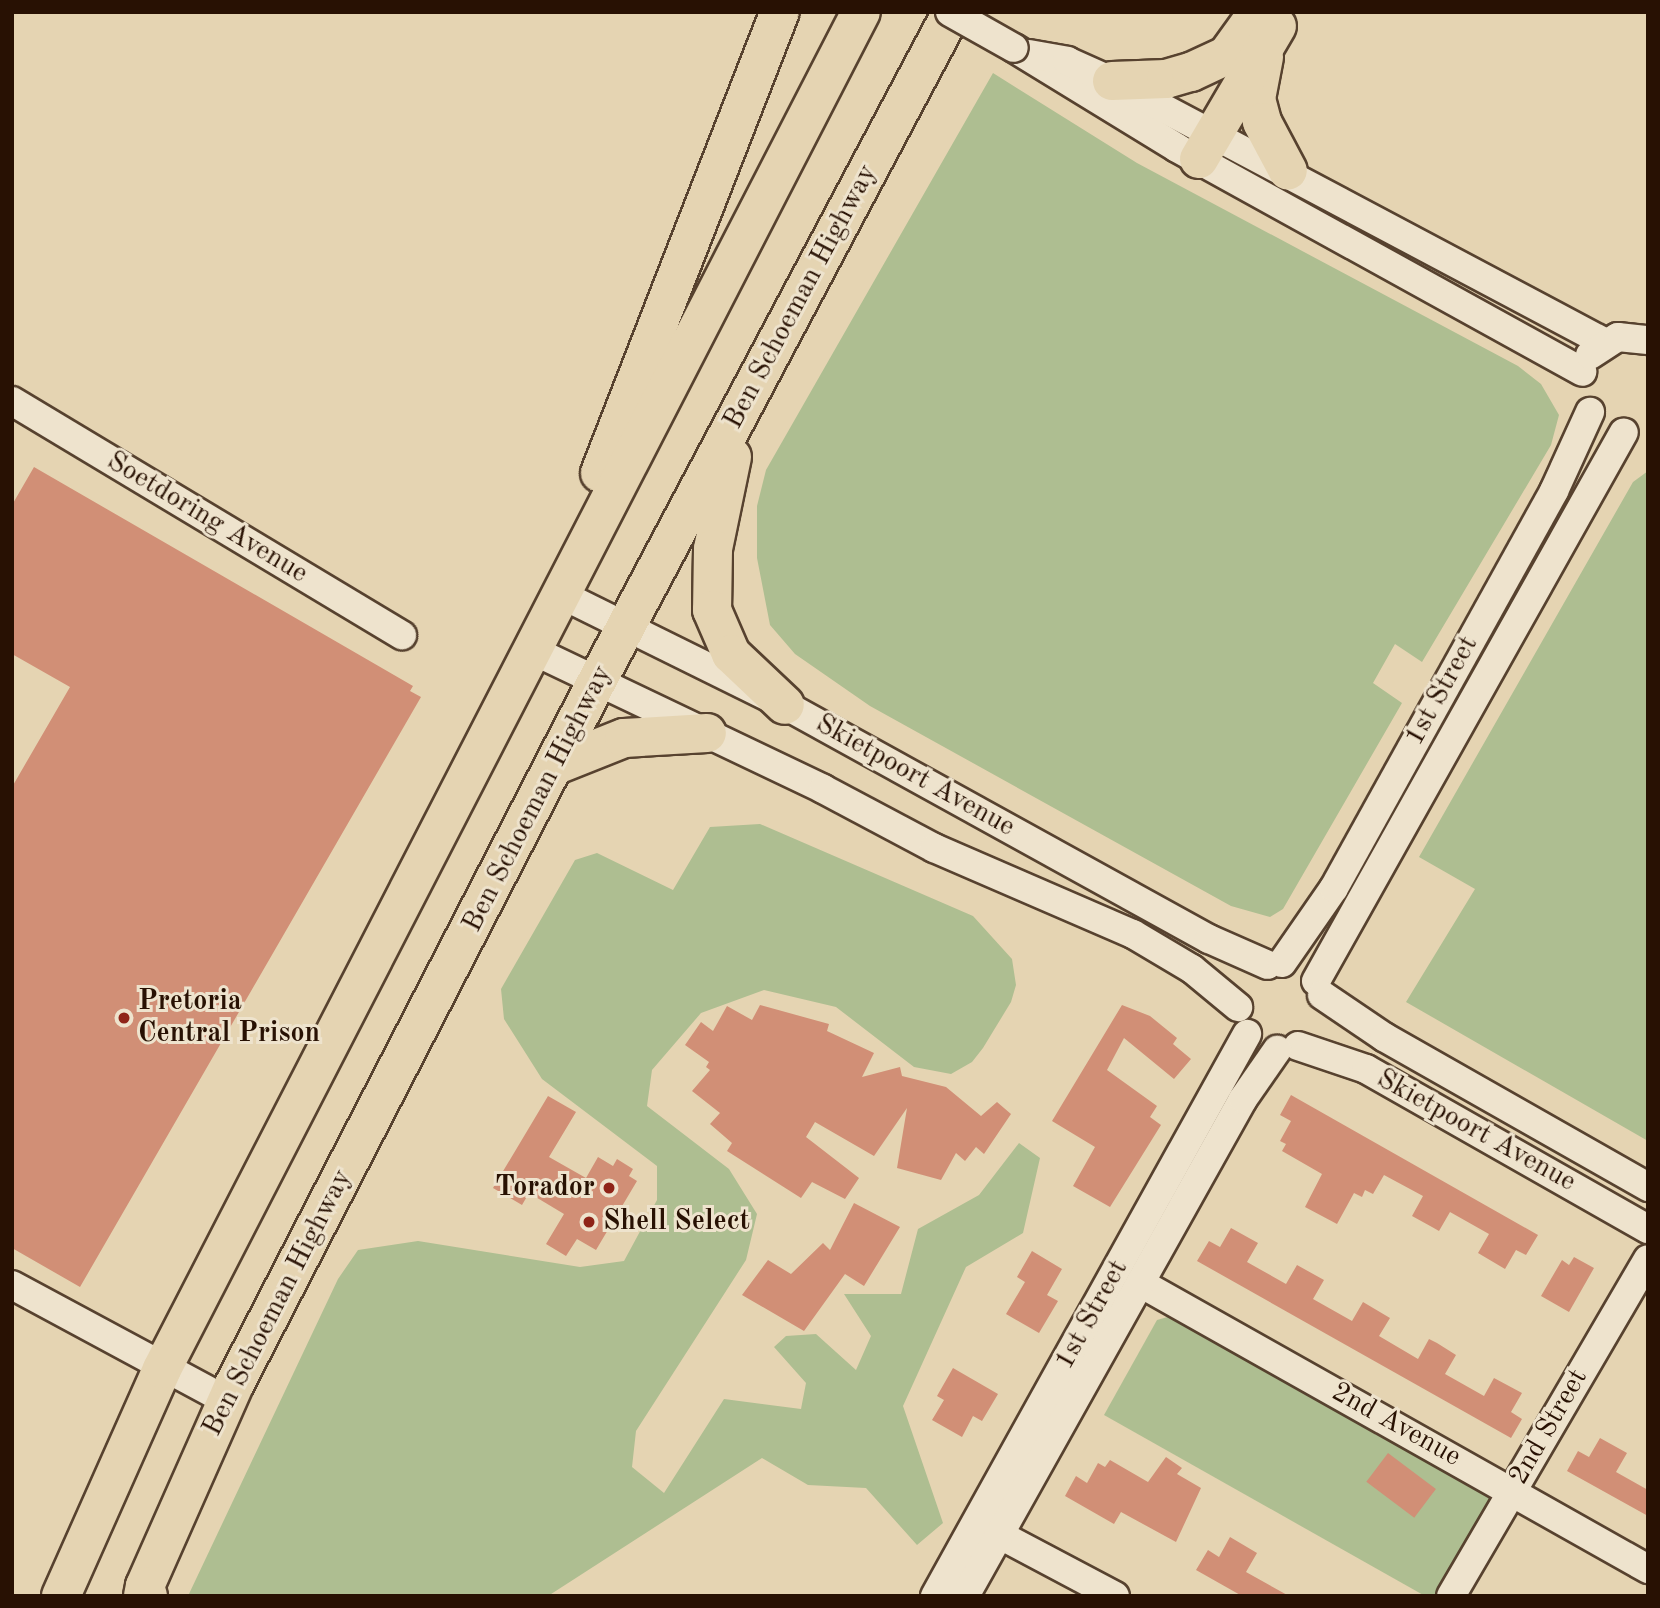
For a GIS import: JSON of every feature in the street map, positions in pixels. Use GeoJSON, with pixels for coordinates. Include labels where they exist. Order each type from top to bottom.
{"type":"FeatureCollection","features":[{"type":"Feature","properties":{"kind":"main road"},"geometry":{"type":"LineString","coordinates":[[564,583],[613,431],[780,12]]}},
{"type":"Feature","properties":{"kind":"main road"},"geometry":{"type":"LineString","coordinates":[[61,1596],[162,1369],[530,649],[861,12]]}},
{"type":"Feature","properties":{"kind":"main road","name":"Ben Schoeman Highway"},"geometry":{"type":"LineString","coordinates":[[145,1593],[227,1401],[596,683],[951,12]]}},
{"type":"Feature","properties":{"kind":"main road"},"geometry":{"type":"LineString","coordinates":[[1112,81],[1166,79],[1227,55],[1270,23]]}},
{"type":"Feature","properties":{"kind":"main road"},"geometry":{"type":"LineString","coordinates":[[1195,141],[1270,23]]}},
{"type":"Feature","properties":{"kind":"main road"},"geometry":{"type":"LineString","coordinates":[[1270,23],[1256,99],[1262,122],[1288,171]]}},
{"type":"Feature","properties":{"kind":"main road"},"geometry":{"type":"LineString","coordinates":[[1195,141],[1227,55]]}},
{"type":"Feature","properties":{"kind":"main road"},"geometry":{"type":"LineString","coordinates":[[752,391],[726,480],[710,598],[731,654],[785,705]]}},
{"type":"Feature","properties":{"kind":"main road"},"geometry":{"type":"LineString","coordinates":[[556,765],[624,738],[707,733]]}},
{"type":"Feature","properties":{"kind":"street"},"geometry":{"type":"LineString","coordinates":[[951,12],[1195,141],[1582,372]]}},
{"type":"Feature","properties":{"kind":"street"},"geometry":{"type":"LineString","coordinates":[[1019,50],[1068,61],[1112,81],[1195,141],[1288,171],[1604,342]]}},
{"type":"Feature","properties":{"kind":"street"},"geometry":{"type":"LineString","coordinates":[[1636,430],[1599,422],[1583,399],[1582,372],[1590,355],[1604,342],[1643,333]]}},
{"type":"Feature","properties":{"kind":"street","name":"Soetdoring Avenue"},"geometry":{"type":"LineString","coordinates":[[12,401],[402,635]]}},
{"type":"Feature","properties":{"kind":"street","name":"1st Street"},"geometry":{"type":"LineString","coordinates":[[1275,964],[1340,876],[1554,491],[1590,412]]}},
{"type":"Feature","properties":{"kind":"street","name":"1st Street"},"geometry":{"type":"LineString","coordinates":[[1319,988],[1636,430]]}},
{"type":"Feature","properties":{"kind":"street","name":"Skietpoort Avenue"},"geometry":{"type":"LineString","coordinates":[[564,583],[627,628],[785,705],[1209,939],[1275,964]]}},
{"type":"Feature","properties":{"kind":"street","name":"Skietpoort Avenue"},"geometry":{"type":"LineString","coordinates":[[530,649],[596,683],[707,733],[934,848],[1133,934],[1192,969],[1237,1007]]}},
{"type":"Feature","properties":{"kind":"street"},"geometry":{"type":"LineString","coordinates":[[1275,964],[1307,972],[1319,988],[1324,1007],[1317,1030],[1288,1048],[1247,1034],[1237,1007],[1246,981],[1275,964]]}},
{"type":"Feature","properties":{"kind":"street","name":"Skietpoort Avenue"},"geometry":{"type":"LineString","coordinates":[[1319,988],[1384,1037],[1648,1187]]}},
{"type":"Feature","properties":{"kind":"street","name":"1st Street"},"geometry":{"type":"LineString","coordinates":[[935,1596],[1247,1034]]}},
{"type":"Feature","properties":{"kind":"street","name":"Skietpoort Avenue"},"geometry":{"type":"LineString","coordinates":[[1288,1048],[1366,1069],[1648,1229]]}},
{"type":"Feature","properties":{"kind":"street","name":"1st Street"},"geometry":{"type":"LineString","coordinates":[[965,1596],[1142,1284],[1243,1099],[1288,1048]]}},
{"type":"Feature","properties":{"kind":"street","name":"2nd Street"},"geometry":{"type":"LineString","coordinates":[[1451,1596],[1648,1259]]}},
{"type":"Feature","properties":{"kind":"street","name":"2nd Avenue"},"geometry":{"type":"LineString","coordinates":[[1142,1284],[1513,1490],[1648,1569]]}},
{"type":"Feature","properties":{"kind":"street"},"geometry":{"type":"LineString","coordinates":[[12,1285],[162,1369],[227,1401]]}},
{"type":"Feature","properties":{"kind":"street"},"geometry":{"type":"LineString","coordinates":[[1000,1535],[1115,1596]]}},
{"type":"Feature","properties":{"kind":"green space"},"geometry":{"type":"Polygon","coordinates":[[[993,73],[1137,163],[1518,366],[1541,384],[1559,415],[1551,445],[1422,662],[1395,644],[1373,683],[1402,703],[1283,909],[1270,917],[1231,906],[870,706],[795,654],[770,625],[757,558],[757,506],[766,470],[993,73]]]}},
{"type":"Feature","properties":{"kind":"green space"},"geometry":{"type":"Polygon","coordinates":[[[1648,471],[1648,1141],[1406,1002],[1475,889],[1419,857],[1633,482],[1648,471]]]}},
{"type":"Feature","properties":{"kind":"green space"},"geometry":{"type":"Polygon","coordinates":[[[760,824],[973,916],[1012,959],[1016,985],[1011,1002],[983,1048],[972,1062],[951,1074],[914,1067],[836,1007],[764,990],[701,1013],[652,1070],[647,1106],[729,1169],[757,1214],[746,1260],[636,1431],[632,1467],[664,1493],[724,1399],[801,1409],[806,1383],[774,1347],[786,1336],[816,1334],[856,1370],[871,1336],[844,1294],[901,1294],[918,1229],[979,1195],[1019,1143],[1040,1158],[1023,1233],[966,1267],[903,1406],[943,1523],[917,1545],[866,1488],[808,1485],[762,1458],[548,1596],[188,1596],[338,1279],[358,1250],[418,1241],[580,1267],[624,1261],[657,1200],[657,1166],[542,1079],[504,1019],[501,989],[575,860],[597,853],[673,890],[710,827],[760,824]]]}},
{"type":"Feature","properties":{"kind":"green space"},"geometry":{"type":"Polygon","coordinates":[[[1171,1316],[1491,1497],[1492,1505],[1440,1596],[1425,1596],[1104,1415],[1157,1320],[1171,1316]]]}},
{"type":"Feature","properties":{"kind":"building","name":"Pretoria Central Prison"},"geometry":{"type":"Polygon","coordinates":[[[34,467],[413,686],[410,691],[421,697],[80,1287],[12,1248],[12,787],[70,687],[12,654],[12,505],[34,467]]]}},
{"type":"Feature","properties":{"kind":"building"},"geometry":{"type":"Polygon","coordinates":[[[760,1005],[829,1024],[827,1031],[874,1053],[862,1077],[900,1067],[902,1076],[946,1087],[981,1116],[997,1102],[1011,1114],[984,1154],[976,1147],[965,1161],[956,1153],[941,1180],[897,1168],[907,1108],[874,1156],[815,1122],[806,1137],[859,1178],[845,1199],[812,1182],[801,1198],[727,1151],[732,1143],[710,1124],[720,1113],[692,1091],[710,1070],[706,1067],[709,1062],[685,1045],[701,1022],[713,1031],[727,1006],[752,1020],[760,1005]]]}},
{"type":"Feature","properties":{"kind":"building"},"geometry":{"type":"Polygon","coordinates":[[[1122,1005],[1150,1016],[1177,1038],[1173,1044],[1191,1059],[1174,1079],[1124,1038],[1107,1070],[1157,1106],[1150,1117],[1161,1125],[1110,1207],[1073,1186],[1095,1147],[1052,1121],[1122,1005]]]}},
{"type":"Feature","properties":{"kind":"building"},"geometry":{"type":"Polygon","coordinates":[[[1291,1095],[1538,1235],[1526,1255],[1516,1250],[1505,1269],[1478,1253],[1489,1234],[1450,1212],[1439,1231],[1412,1216],[1423,1196],[1384,1175],[1373,1194],[1365,1190],[1362,1197],[1354,1193],[1337,1224],[1305,1207],[1322,1174],[1282,1151],[1286,1144],[1280,1141],[1291,1121],[1280,1115],[1291,1095]]]}},
{"type":"Feature","properties":{"kind":"building"},"geometry":{"type":"Polygon","coordinates":[[[548,1096],[576,1112],[549,1157],[586,1178],[598,1157],[613,1166],[617,1159],[633,1169],[629,1176],[637,1181],[596,1250],[577,1239],[566,1256],[546,1244],[564,1214],[529,1193],[522,1205],[493,1188],[548,1096]]]}},
{"type":"Feature","properties":{"kind":"building"},"geometry":{"type":"Polygon","coordinates":[[[854,1203],[900,1227],[864,1286],[845,1274],[804,1331],[742,1295],[768,1260],[791,1274],[823,1243],[830,1250],[854,1203]]]}},
{"type":"Feature","properties":{"kind":"building"},"geometry":{"type":"Polygon","coordinates":[[[1231,1228],[1258,1243],[1247,1262],[1286,1284],[1297,1265],[1324,1280],[1313,1299],[1352,1321],[1363,1302],[1390,1318],[1379,1336],[1418,1359],[1429,1339],[1456,1355],[1445,1374],[1484,1396],[1494,1378],[1522,1393],[1511,1412],[1522,1419],[1511,1438],[1197,1261],[1209,1241],[1220,1247],[1231,1228]]]}},
{"type":"Feature","properties":{"kind":"building"},"geometry":{"type":"Polygon","coordinates":[[[1032,1251],[1062,1269],[1047,1295],[1058,1301],[1039,1333],[1006,1314],[1025,1282],[1017,1277],[1032,1251]]]}},
{"type":"Feature","properties":{"kind":"building"},"geometry":{"type":"Polygon","coordinates":[[[1574,1257],[1594,1268],[1569,1312],[1541,1296],[1562,1260],[1569,1265],[1574,1257]]]}},
{"type":"Feature","properties":{"kind":"building"},"geometry":{"type":"Polygon","coordinates":[[[953,1368],[998,1394],[982,1421],[973,1416],[962,1437],[932,1420],[944,1400],[937,1396],[953,1368]]]}},
{"type":"Feature","properties":{"kind":"building"},"geometry":{"type":"Polygon","coordinates":[[[1600,1438],[1627,1453],[1616,1472],[1648,1490],[1648,1516],[1567,1471],[1578,1451],[1589,1457],[1600,1438]]]}},
{"type":"Feature","properties":{"kind":"building"},"geometry":{"type":"Polygon","coordinates":[[[1388,1453],[1436,1489],[1414,1518],[1366,1482],[1388,1453]]]}},
{"type":"Feature","properties":{"kind":"building"},"geometry":{"type":"Polygon","coordinates":[[[1166,1457],[1182,1468],[1177,1474],[1201,1488],[1176,1542],[1121,1512],[1114,1524],[1065,1496],[1076,1476],[1087,1483],[1098,1463],[1105,1467],[1110,1460],[1148,1482],[1166,1457]]]}},
{"type":"Feature","properties":{"kind":"building"},"geometry":{"type":"Polygon","coordinates":[[[1230,1537],[1257,1553],[1246,1572],[1289,1596],[1242,1596],[1196,1570],[1208,1550],[1219,1557],[1230,1537]]]}},
{"type":"Feature","properties":{"kind":"place","name":"Pretoria Central Prison"},"geometry":{"type":"Point","coordinates":[124,1018]}},
{"type":"Feature","properties":{"kind":"place","name":"Torador"},"geometry":{"type":"Point","coordinates":[609,1188]}},
{"type":"Feature","properties":{"kind":"place","name":"Shell Select"},"geometry":{"type":"Point","coordinates":[589,1222]}}]}
